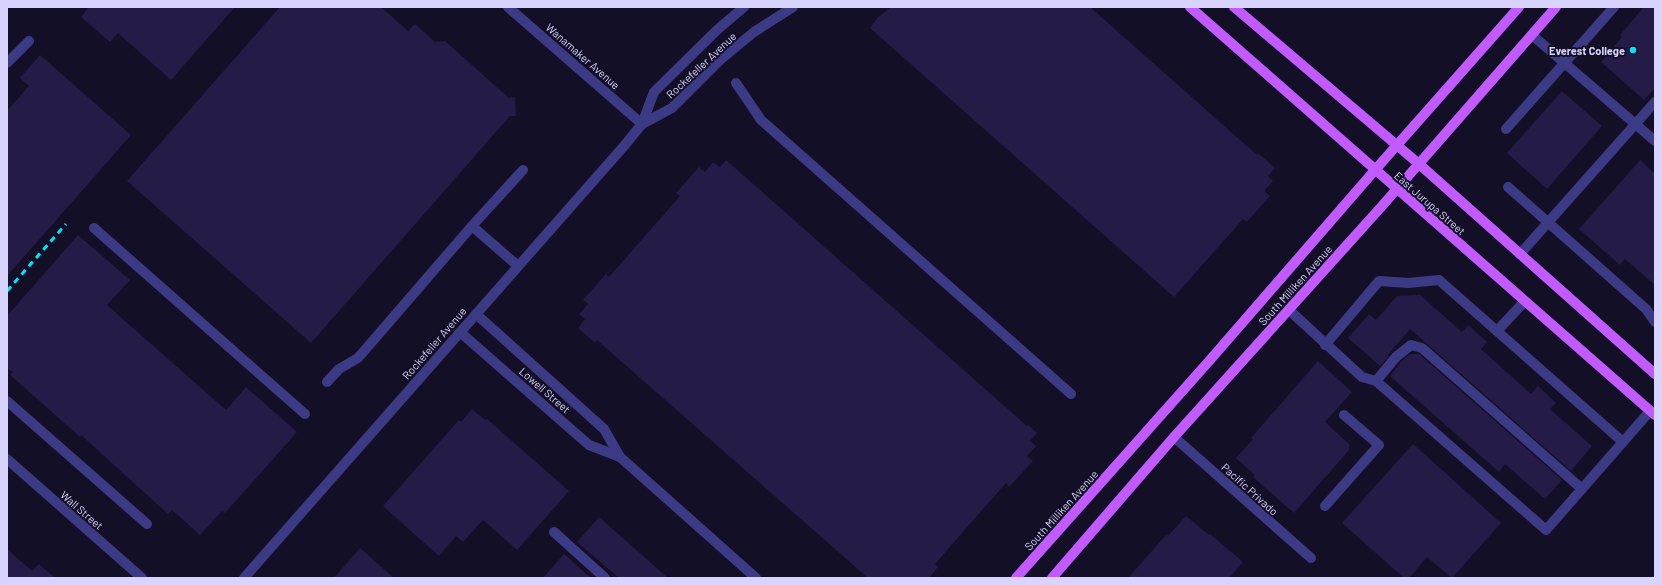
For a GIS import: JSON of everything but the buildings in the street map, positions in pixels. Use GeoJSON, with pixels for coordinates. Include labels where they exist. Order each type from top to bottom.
{"type":"FeatureCollection","features":[{"type":"Feature","properties":{"kind":"main road","name":"East Jurupa Street"},"geometry":{"type":"LineString","coordinates":[[1190,7],[1524,302],[1653,413]]}},
{"type":"Feature","properties":{"kind":"main road","name":"East Jurupa Street"},"geometry":{"type":"LineString","coordinates":[[1234,7],[1419,164],[1655,374]]}},
{"type":"Feature","properties":{"kind":"main road","name":"South Milliken Avenue"},"geometry":{"type":"LineString","coordinates":[[1016,578],[1210,360],[1396,145],[1519,7]]}},
{"type":"Feature","properties":{"kind":"main road","name":"South Milliken Avenue"},"geometry":{"type":"LineString","coordinates":[[1052,578],[1174,437],[1397,190],[1556,7]]}},
{"type":"Feature","properties":{"kind":"street","name":"Wanamaker Avenue"},"geometry":{"type":"LineString","coordinates":[[508,7],[642,124]]}},
{"type":"Feature","properties":{"kind":"street","name":"Rockefeller Avenue"},"geometry":{"type":"LineString","coordinates":[[244,578],[642,124],[654,92],[711,35],[744,7]]}},
{"type":"Feature","properties":{"kind":"street","name":"Rockefeller Avenue"},"geometry":{"type":"LineString","coordinates":[[642,124],[672,108],[720,60],[754,32],[793,7]]}},
{"type":"Feature","properties":{"kind":"street"},"geometry":{"type":"LineString","coordinates":[[1506,129],[1614,7]]}},
{"type":"Feature","properties":{"kind":"street"},"geometry":{"type":"LineString","coordinates":[[1532,35],[1655,141]]}},
{"type":"Feature","properties":{"kind":"street"},"geometry":{"type":"LineString","coordinates":[[7,63],[29,42]]}},
{"type":"Feature","properties":{"kind":"street"},"geometry":{"type":"LineString","coordinates":[[736,83],[761,120],[1071,394]]}},
{"type":"Feature","properties":{"kind":"street"},"geometry":{"type":"LineString","coordinates":[[1520,254],[1655,102]]}},
{"type":"Feature","properties":{"kind":"street"},"geometry":{"type":"LineString","coordinates":[[327,382],[339,369],[358,358],[522,170]]}},
{"type":"Feature","properties":{"kind":"street"},"geometry":{"type":"LineString","coordinates":[[1508,186],[1646,308],[1655,322]]}},
{"type":"Feature","properties":{"kind":"street"},"geometry":{"type":"LineString","coordinates":[[472,226],[518,266]]}},
{"type":"Feature","properties":{"kind":"street"},"geometry":{"type":"LineString","coordinates":[[94,228],[305,414]]}},
{"type":"Feature","properties":{"kind":"street"},"geometry":{"type":"LineString","coordinates":[[1325,345],[1379,282],[1408,283],[1438,280],[1623,442]]}},
{"type":"Feature","properties":{"kind":"street"},"geometry":{"type":"LineString","coordinates":[[1497,331],[1524,302]]}},
{"type":"Feature","properties":{"kind":"street"},"geometry":{"type":"LineString","coordinates":[[1289,310],[1325,345],[1362,377],[1376,381],[1546,530],[1623,442],[1653,413]]}},
{"type":"Feature","properties":{"kind":"street","name":"Lowell Street"},"geometry":{"type":"LineString","coordinates":[[476,314],[604,428],[620,457],[756,578]]}},
{"type":"Feature","properties":{"kind":"street","name":"Lowell Street"},"geometry":{"type":"LineString","coordinates":[[460,332],[589,445],[620,457]]}},
{"type":"Feature","properties":{"kind":"street"},"geometry":{"type":"LineString","coordinates":[[1376,381],[1396,357],[1411,345],[1422,348],[1582,489]]}},
{"type":"Feature","properties":{"kind":"street"},"geometry":{"type":"LineString","coordinates":[[7,401],[147,524]]}},
{"type":"Feature","properties":{"kind":"street"},"geometry":{"type":"LineString","coordinates":[[1325,506],[1379,445],[1344,415]]}},
{"type":"Feature","properties":{"kind":"street","name":"Pacific Privado"},"geometry":{"type":"LineString","coordinates":[[1174,437],[1311,558]]}},
{"type":"Feature","properties":{"kind":"street","name":"Wall Street"},"geometry":{"type":"LineString","coordinates":[[7,459],[142,578]]}},
{"type":"Feature","properties":{"kind":"street"},"geometry":{"type":"LineString","coordinates":[[554,532],[605,578]]}},
{"type":"Feature","properties":{"kind":"railway"},"geometry":{"type":"LineString","coordinates":[[7,291],[66,224]]}},
{"type":"Feature","properties":{"kind":"place","name":"Everest College"},"geometry":{"type":"Point","coordinates":[1633,50]}}]}
